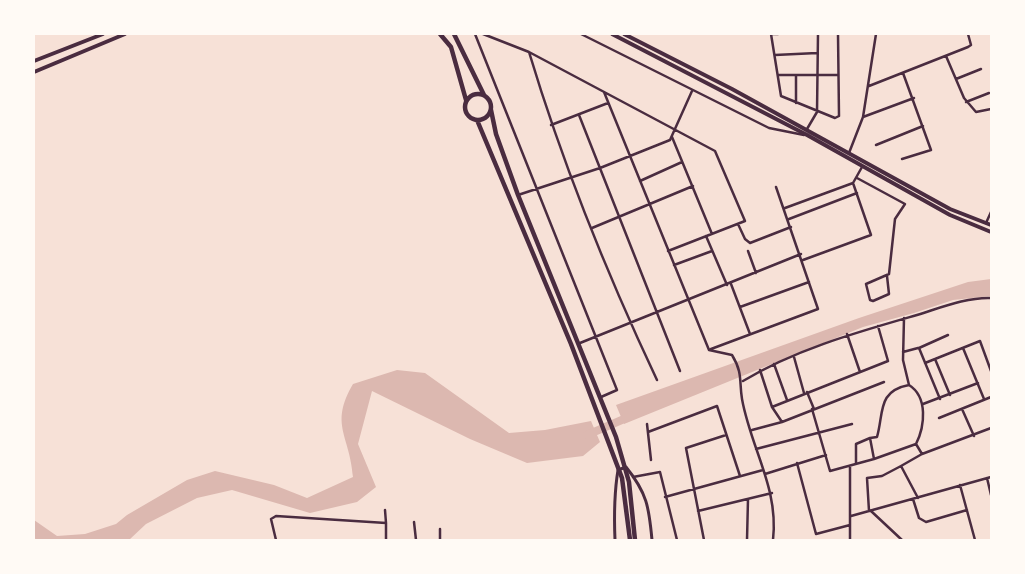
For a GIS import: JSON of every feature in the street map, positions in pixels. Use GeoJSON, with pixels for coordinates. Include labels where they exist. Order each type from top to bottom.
{"type":"FeatureCollection","features":[{"type":"Feature","properties":{"kind":"highway"},"geometry":{"type":"LineString","coordinates":[[440,34],[451,47],[466,100],[466,112],[470,118],[477,120],[484,118],[491,110]]}},
{"type":"Feature","properties":{"kind":"highway"},"geometry":{"type":"LineString","coordinates":[[454,34],[484,95],[490,101],[496,134],[518,195],[580,343],[616,437],[626,467],[635,540]]}},
{"type":"Feature","properties":{"kind":"highway"},"geometry":{"type":"LineString","coordinates":[[466,100],[474,94],[484,95]]}},
{"type":"Feature","properties":{"kind":"highway"},"geometry":{"type":"LineString","coordinates":[[477,120],[612,450],[622,478],[630,540]]}},
{"type":"Feature","properties":{"kind":"main road"},"geometry":{"type":"LineString","coordinates":[[34,61],[103,34]]}},
{"type":"Feature","properties":{"kind":"main road"},"geometry":{"type":"LineString","coordinates":[[34,72],[125,34]]}},
{"type":"Feature","properties":{"kind":"main road"},"geometry":{"type":"LineString","coordinates":[[612,34],[805,135],[950,215],[991,232]]}},
{"type":"Feature","properties":{"kind":"main road"},"geometry":{"type":"LineString","coordinates":[[624,34],[807,130],[943,205],[991,225]]}},
{"type":"Feature","properties":{"kind":"main road"},"geometry":{"type":"LineString","coordinates":[[974,226],[977,220]]}},
{"type":"Feature","properties":{"kind":"street"},"geometry":{"type":"LineString","coordinates":[[474,34],[617,390],[601,397]]}},
{"type":"Feature","properties":{"kind":"street"},"geometry":{"type":"LineString","coordinates":[[483,34],[530,52],[715,151],[745,221],[668,251]]}},
{"type":"Feature","properties":{"kind":"street"},"geometry":{"type":"LineString","coordinates":[[581,34],[769,128],[805,135],[817,112],[818,34]]}},
{"type":"Feature","properties":{"kind":"street"},"geometry":{"type":"LineString","coordinates":[[778,34],[771,34],[782,96],[835,118],[839,116],[838,34]]}},
{"type":"Feature","properties":{"kind":"street"},"geometry":{"type":"LineString","coordinates":[[849,153],[863,117],[876,34]]}},
{"type":"Feature","properties":{"kind":"street"},"geometry":{"type":"LineString","coordinates":[[869,86],[971,45],[968,34]]}},
{"type":"Feature","properties":{"kind":"street"},"geometry":{"type":"LineString","coordinates":[[530,52],[552,125],[572,178],[631,324],[658,380]]}},
{"type":"Feature","properties":{"kind":"street"},"geometry":{"type":"LineString","coordinates":[[775,55],[818,53]]}},
{"type":"Feature","properties":{"kind":"street"},"geometry":{"type":"LineString","coordinates":[[946,56],[966,102],[976,112],[991,109]]}},
{"type":"Feature","properties":{"kind":"street"},"geometry":{"type":"LineString","coordinates":[[956,79],[981,69]]}},
{"type":"Feature","properties":{"kind":"street"},"geometry":{"type":"LineString","coordinates":[[902,159],[931,150],[914,98],[903,73]]}},
{"type":"Feature","properties":{"kind":"street"},"geometry":{"type":"LineString","coordinates":[[778,75],[838,75]]}},
{"type":"Feature","properties":{"kind":"street"},"geometry":{"type":"LineString","coordinates":[[796,75],[796,103]]}},
{"type":"Feature","properties":{"kind":"street"},"geometry":{"type":"LineString","coordinates":[[518,195],[600,168],[672,137],[692,91]]}},
{"type":"Feature","properties":{"kind":"street"},"geometry":{"type":"LineString","coordinates":[[604,92],[709,350]]}},
{"type":"Feature","properties":{"kind":"street"},"geometry":{"type":"LineString","coordinates":[[966,102],[990,93]]}},
{"type":"Feature","properties":{"kind":"street"},"geometry":{"type":"LineString","coordinates":[[863,117],[914,98]]}},
{"type":"Feature","properties":{"kind":"street"},"geometry":{"type":"LineString","coordinates":[[552,125],[608,103]]}},
{"type":"Feature","properties":{"kind":"street"},"geometry":{"type":"LineString","coordinates":[[578,115],[680,371]]}},
{"type":"Feature","properties":{"kind":"street"},"geometry":{"type":"LineString","coordinates":[[876,145],[923,126]]}},
{"type":"Feature","properties":{"kind":"street"},"geometry":{"type":"LineString","coordinates":[[672,137],[712,234]]}},
{"type":"Feature","properties":{"kind":"street"},"geometry":{"type":"LineString","coordinates":[[640,181],[682,162]]}},
{"type":"Feature","properties":{"kind":"street"},"geometry":{"type":"LineString","coordinates":[[785,208],[853,183],[862,167]]}},
{"type":"Feature","properties":{"kind":"street"},"geometry":{"type":"LineString","coordinates":[[857,178],[905,204],[895,219],[887,276],[889,294],[870,300],[866,283],[887,276]]}},
{"type":"Feature","properties":{"kind":"street"},"geometry":{"type":"LineString","coordinates":[[803,260],[871,235],[853,183]]}},
{"type":"Feature","properties":{"kind":"street"},"geometry":{"type":"LineString","coordinates":[[592,228],[693,186]]}},
{"type":"Feature","properties":{"kind":"street"},"geometry":{"type":"LineString","coordinates":[[709,350],[818,309],[789,219],[776,187]]}},
{"type":"Feature","properties":{"kind":"street"},"geometry":{"type":"LineString","coordinates":[[789,219],[857,193]]}},
{"type":"Feature","properties":{"kind":"street"},"geometry":{"type":"LineString","coordinates":[[986,223],[991,212]]}},
{"type":"Feature","properties":{"kind":"street"},"geometry":{"type":"LineString","coordinates":[[738,224],[745,239],[750,243],[791,228]]}},
{"type":"Feature","properties":{"kind":"street"},"geometry":{"type":"LineString","coordinates":[[706,236],[727,285]]}},
{"type":"Feature","properties":{"kind":"street"},"geometry":{"type":"LineString","coordinates":[[674,265],[712,251]]}},
{"type":"Feature","properties":{"kind":"street"},"geometry":{"type":"LineString","coordinates":[[748,251],[756,272]]}},
{"type":"Feature","properties":{"kind":"street"},"geometry":{"type":"LineString","coordinates":[[580,343],[657,314],[801,254]]}},
{"type":"Feature","properties":{"kind":"street"},"geometry":{"type":"LineString","coordinates":[[740,307],[809,282]]}},
{"type":"Feature","properties":{"kind":"street"},"geometry":{"type":"LineString","coordinates":[[731,284],[750,334]]}},
{"type":"Feature","properties":{"kind":"street"},"geometry":{"type":"LineString","coordinates":[[742,381],[760,370],[846,334],[959,303],[991,298]]}},
{"type":"Feature","properties":{"kind":"street"},"geometry":{"type":"LineString","coordinates":[[904,318],[903,352],[909,385],[914,389],[923,404],[921,427],[916,444],[922,454]]}},
{"type":"Feature","properties":{"kind":"street"},"geometry":{"type":"LineString","coordinates":[[772,407],[888,361],[878,326]]}},
{"type":"Feature","properties":{"kind":"street"},"geometry":{"type":"LineString","coordinates":[[846,334],[860,372]]}},
{"type":"Feature","properties":{"kind":"street"},"geometry":{"type":"LineString","coordinates":[[903,352],[919,348],[948,335]]}},
{"type":"Feature","properties":{"kind":"street"},"geometry":{"type":"LineString","coordinates":[[925,363],[980,341],[991,371]]}},
{"type":"Feature","properties":{"kind":"street"},"geometry":{"type":"LineString","coordinates":[[919,348],[940,399]]}},
{"type":"Feature","properties":{"kind":"street"},"geometry":{"type":"LineString","coordinates":[[964,348],[984,399]]}},
{"type":"Feature","properties":{"kind":"street"},"geometry":{"type":"LineString","coordinates":[[709,350],[728,353],[734,358],[741,375],[742,398],[756,449],[772,493],[775,521],[773,540]]}},
{"type":"Feature","properties":{"kind":"street"},"geometry":{"type":"LineString","coordinates":[[794,356],[813,409],[830,471],[874,460],[916,444]]}},
{"type":"Feature","properties":{"kind":"street"},"geometry":{"type":"LineString","coordinates":[[934,359],[950,395]]}},
{"type":"Feature","properties":{"kind":"street"},"geometry":{"type":"LineString","coordinates":[[774,364],[787,400]]}},
{"type":"Feature","properties":{"kind":"street"},"geometry":{"type":"LineString","coordinates":[[760,370],[772,407],[782,422]]}},
{"type":"Feature","properties":{"kind":"street"},"geometry":{"type":"LineString","coordinates":[[752,430],[782,422],[884,382]]}},
{"type":"Feature","properties":{"kind":"street"},"geometry":{"type":"LineString","coordinates":[[923,404],[978,383]]}},
{"type":"Feature","properties":{"kind":"street"},"geometry":{"type":"LineString","coordinates":[[856,464],[856,444],[876,437],[881,423],[882,403],[895,389],[909,385]]}},
{"type":"Feature","properties":{"kind":"street"},"geometry":{"type":"LineString","coordinates":[[939,418],[991,397]]}},
{"type":"Feature","properties":{"kind":"street"},"geometry":{"type":"LineString","coordinates":[[648,432],[717,406],[740,476]]}},
{"type":"Feature","properties":{"kind":"street"},"geometry":{"type":"LineString","coordinates":[[962,408],[974,436]]}},
{"type":"Feature","properties":{"kind":"street"},"geometry":{"type":"LineString","coordinates":[[647,424],[651,460]]}},
{"type":"Feature","properties":{"kind":"street"},"geometry":{"type":"LineString","coordinates":[[756,449],[852,424]]}},
{"type":"Feature","properties":{"kind":"street"},"geometry":{"type":"LineString","coordinates":[[902,540],[870,511],[867,478],[882,476],[922,454],[991,429]]}},
{"type":"Feature","properties":{"kind":"street"},"geometry":{"type":"LineString","coordinates":[[704,540],[686,448],[726,435]]}},
{"type":"Feature","properties":{"kind":"street"},"geometry":{"type":"LineString","coordinates":[[870,438],[874,460]]}},
{"type":"Feature","properties":{"kind":"street"},"geometry":{"type":"LineString","coordinates":[[665,497],[826,455]]}},
{"type":"Feature","properties":{"kind":"street"},"geometry":{"type":"LineString","coordinates":[[797,463],[816,534],[850,525]]}},
{"type":"Feature","properties":{"kind":"street"},"geometry":{"type":"LineString","coordinates":[[850,466],[852,516],[850,540]]}},
{"type":"Feature","properties":{"kind":"street"},"geometry":{"type":"LineString","coordinates":[[901,466],[918,498]]}},
{"type":"Feature","properties":{"kind":"street"},"geometry":{"type":"LineString","coordinates":[[615,540],[613,505],[618,470],[626,467],[634,477],[647,501],[652,540]]}},
{"type":"Feature","properties":{"kind":"street"},"geometry":{"type":"LineString","coordinates":[[634,477],[659,471],[677,540]]}},
{"type":"Feature","properties":{"kind":"street"},"geometry":{"type":"LineString","coordinates":[[852,516],[991,477]]}},
{"type":"Feature","properties":{"kind":"street"},"geometry":{"type":"LineString","coordinates":[[986,478],[991,495]]}},
{"type":"Feature","properties":{"kind":"street"},"geometry":{"type":"LineString","coordinates":[[960,485],[975,540]]}},
{"type":"Feature","properties":{"kind":"street"},"geometry":{"type":"LineString","coordinates":[[698,511],[772,493]]}},
{"type":"Feature","properties":{"kind":"street"},"geometry":{"type":"LineString","coordinates":[[747,540],[748,499]]}},
{"type":"Feature","properties":{"kind":"street"},"geometry":{"type":"LineString","coordinates":[[913,499],[918,516],[923,521],[967,510]]}},
{"type":"Feature","properties":{"kind":"street"},"geometry":{"type":"LineString","coordinates":[[385,510],[386,540]]}},
{"type":"Feature","properties":{"kind":"street"},"geometry":{"type":"LineString","coordinates":[[276,540],[271,522],[274,516],[386,524]]}},
{"type":"Feature","properties":{"kind":"street"},"geometry":{"type":"LineString","coordinates":[[414,522],[416,540]]}},
{"type":"Feature","properties":{"kind":"street"},"geometry":{"type":"LineString","coordinates":[[440,529],[440,540]]}},
{"type":"Feature","properties":{"kind":"shaded area"},"geometry":{"type":"Polygon","coordinates":[[[991,279],[991,296],[953,300],[863,327],[624,424],[616,405],[859,318],[968,282],[991,279]]]}},
{"type":"Feature","properties":{"kind":"shaded area"},"geometry":{"type":"Polygon","coordinates":[[[397,370],[425,373],[509,433],[545,430],[591,421],[600,442],[583,456],[527,463],[470,439],[372,391],[358,444],[376,487],[357,502],[310,513],[232,490],[197,498],[146,524],[129,540],[37,540],[34,538],[34,520],[57,536],[85,534],[116,524],[127,515],[187,480],[215,471],[274,485],[307,498],[353,477],[342,420],[342,410],[346,398],[353,384],[397,370]]]}},
{"type":"Feature","properties":{"kind":"waterway"},"geometry":{"type":"LineString","coordinates":[[587,435],[631,416]]}}]}
